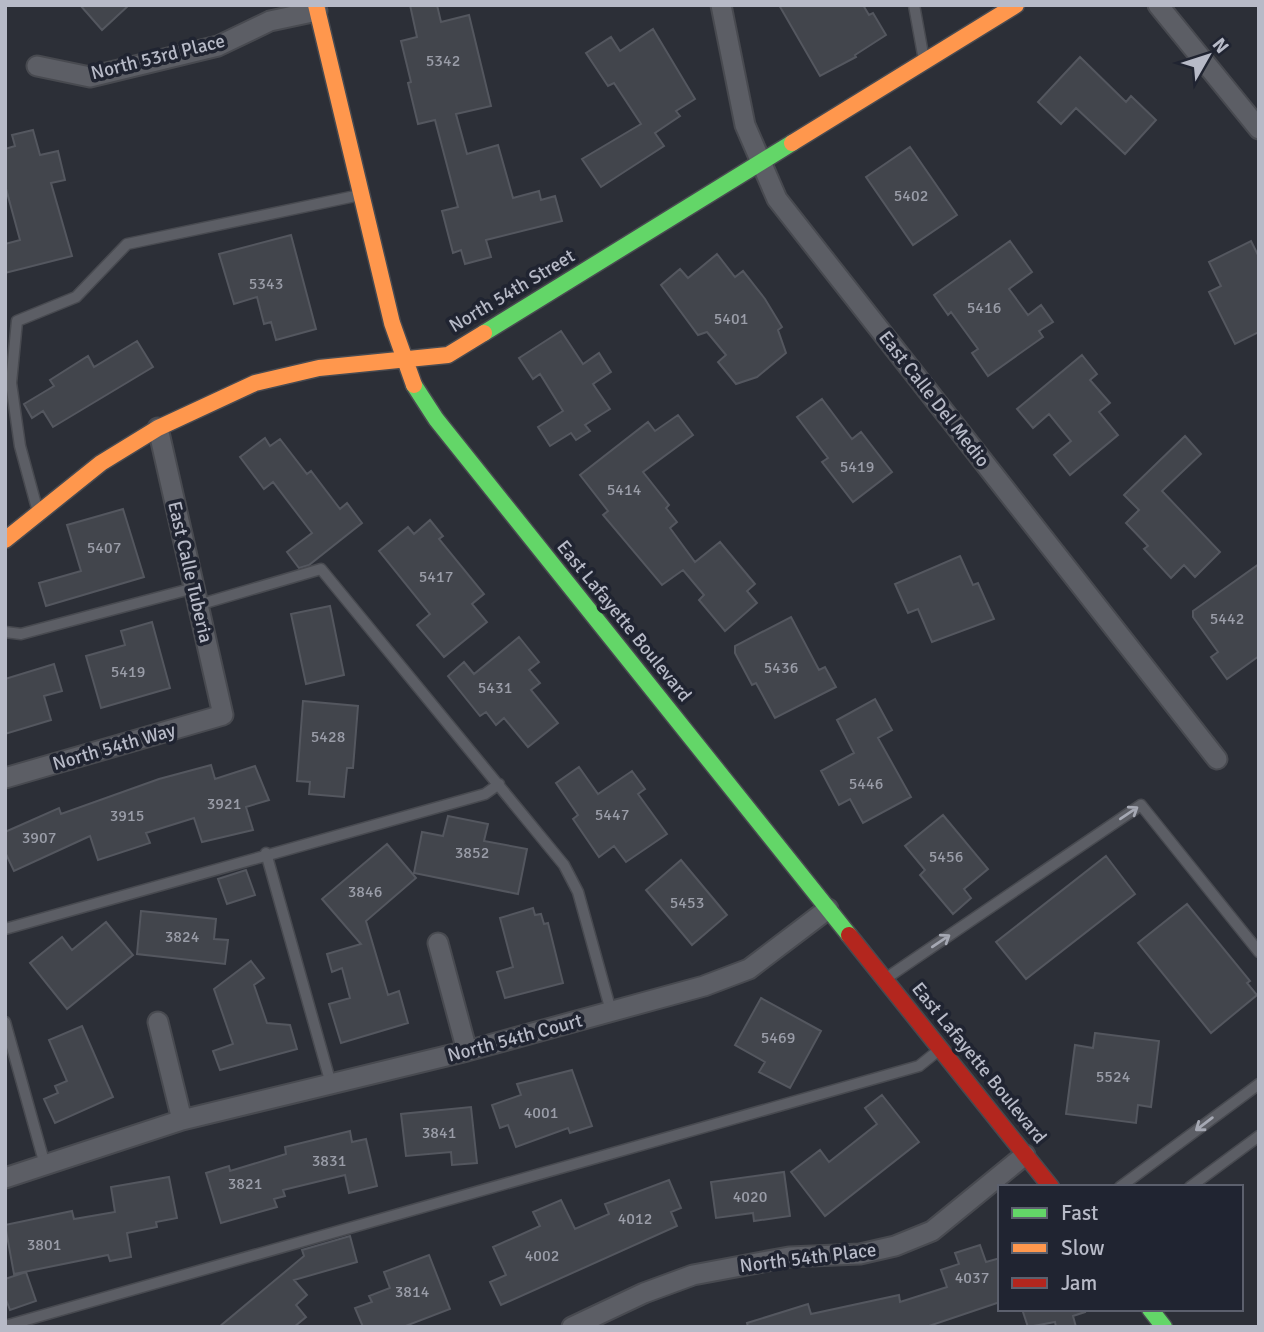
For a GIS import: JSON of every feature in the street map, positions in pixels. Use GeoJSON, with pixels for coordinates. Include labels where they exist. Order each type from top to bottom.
{"type":"FeatureCollection","features":[{"type":"Feature","properties":{"kind":"street","name":"East Calle Del Medio"},"geometry":{"type":"LineString","coordinates":[[721,5],[745,125],[760,165],[777,199],[1217,759]]}},
{"type":"Feature","properties":{"kind":"street","name":"North 54th Street"},"geometry":{"type":"LineString","coordinates":[[5,540],[102,463],[158,428],[254,383],[319,368],[447,355],[760,165],[1016,5]]}},
{"type":"Feature","properties":{"kind":"street"},"geometry":{"type":"LineString","coordinates":[[1158,5],[1259,129]]}},
{"type":"Feature","properties":{"kind":"street","name":"North 53rd Place"},"geometry":{"type":"LineString","coordinates":[[37,66],[90,77],[218,46],[270,21],[317,8]]}},
{"type":"Feature","properties":{"kind":"street","name":"East Lafayette Boulevard"},"geometry":{"type":"LineString","coordinates":[[317,8],[404,361],[436,419],[1049,1185]]}},
{"type":"Feature","properties":{"kind":"street","name":"East Calle Tuberia"},"geometry":{"type":"LineString","coordinates":[[158,428],[223,715]]}},
{"type":"Feature","properties":{"kind":"street","name":"North 54th Way"},"geometry":{"type":"LineString","coordinates":[[5,778],[223,715]]}},
{"type":"Feature","properties":{"kind":"street","name":"North 54th Court"},"geometry":{"type":"LineString","coordinates":[[5,1178],[182,1120],[467,1051],[704,986],[749,969],[828,909]]}},
{"type":"Feature","properties":{"kind":"street"},"geometry":{"type":"LineString","coordinates":[[438,943],[467,1051]]}},
{"type":"Feature","properties":{"kind":"street"},"geometry":{"type":"LineString","coordinates":[[158,1022],[182,1120]]}},
{"type":"Feature","properties":{"kind":"street","name":"North 54th Place"},"geometry":{"type":"LineString","coordinates":[[572,1327],[644,1293],[693,1275],[789,1257],[860,1254],[895,1246],[932,1231],[1026,1155]]}},
{"type":"Feature","properties":{"kind":"street"},"geometry":{"type":"LineString","coordinates":[[1152,1311],[1164,1327]]}},
{"type":"Feature","properties":{"kind":"lane"},"geometry":{"type":"LineString","coordinates":[[914,5],[925,63]]}},
{"type":"Feature","properties":{"kind":"lane"},"geometry":{"type":"LineString","coordinates":[[39,515],[20,446],[8,384],[17,321],[76,297],[127,244],[361,195]]}},
{"type":"Feature","properties":{"kind":"lane"},"geometry":{"type":"LineString","coordinates":[[5,632],[21,634],[321,569],[564,865],[578,892],[611,1012]]}},
{"type":"Feature","properties":{"kind":"lane"},"geometry":{"type":"LineString","coordinates":[[5,929],[266,853],[485,794],[499,784]]}},
{"type":"Feature","properties":{"kind":"lane"},"geometry":{"type":"LineString","coordinates":[[885,979],[1141,805],[1259,952]]}},
{"type":"Feature","properties":{"kind":"lane"},"geometry":{"type":"LineString","coordinates":[[266,853],[331,1084]]}},
{"type":"Feature","properties":{"kind":"lane"},"geometry":{"type":"LineString","coordinates":[[5,1022],[45,1165]]}},
{"type":"Feature","properties":{"kind":"lane"},"geometry":{"type":"LineString","coordinates":[[5,1326],[919,1066],[940,1049]]}},
{"type":"Feature","properties":{"kind":"lane"},"geometry":{"type":"LineString","coordinates":[[1123,1185],[1259,1084]]}},
{"type":"Feature","properties":{"kind":"lane"},"geometry":{"type":"LineString","coordinates":[[1193,1185],[1259,1136]]}},
{"type":"Feature","properties":{"kind":"building"},"geometry":{"type":"Polygon","coordinates":[[[80,5],[129,5],[102,30],[80,5]]]}},
{"type":"Feature","properties":{"kind":"building"},"geometry":{"type":"Polygon","coordinates":[[[410,5],[437,5],[441,22],[469,15],[491,106],[456,114],[467,154],[498,145],[513,198],[539,191],[541,200],[555,196],[562,221],[486,240],[491,257],[465,264],[461,250],[453,253],[442,211],[458,207],[435,120],[418,124],[408,83],[411,82],[401,41],[417,37],[410,5]]]}},
{"type":"Feature","properties":{"kind":"building"},"geometry":{"type":"Polygon","coordinates":[[[779,5],[863,5],[869,15],[873,13],[886,35],[855,55],[856,57],[820,76],[779,5]]]}},
{"type":"Feature","properties":{"kind":"building"},"geometry":{"type":"Polygon","coordinates":[[[653,29],[695,99],[676,111],[680,116],[655,133],[664,146],[601,187],[582,159],[641,124],[614,83],[608,86],[586,53],[611,37],[620,51],[653,29]]]}},
{"type":"Feature","properties":{"kind":"building"},"geometry":{"type":"Polygon","coordinates":[[[1080,57],[1126,102],[1131,96],[1156,120],[1125,154],[1076,108],[1061,124],[1038,102],[1080,57]]]}},
{"type":"Feature","properties":{"kind":"building"},"geometry":{"type":"Polygon","coordinates":[[[33,130],[40,155],[58,151],[65,180],[51,183],[72,256],[5,273],[5,244],[20,240],[5,185],[5,149],[15,146],[12,135],[33,130]]]}},
{"type":"Feature","properties":{"kind":"building"},"geometry":{"type":"Polygon","coordinates":[[[910,147],[957,215],[913,245],[866,177],[910,147]]]}},
{"type":"Feature","properties":{"kind":"building"},"geometry":{"type":"Polygon","coordinates":[[[291,235],[316,329],[276,340],[271,322],[264,324],[257,297],[234,304],[219,254],[291,235]]]}},
{"type":"Feature","properties":{"kind":"building"},"geometry":{"type":"Polygon","coordinates":[[[1010,241],[1032,272],[1009,289],[1028,315],[1041,305],[1053,322],[1039,331],[1043,337],[988,376],[972,353],[978,349],[951,312],[948,315],[934,295],[1010,241]]]}},
{"type":"Feature","properties":{"kind":"building"},"geometry":{"type":"Polygon","coordinates":[[[1251,241],[1259,257],[1259,332],[1235,344],[1209,292],[1221,286],[1209,262],[1251,241]]]}},
{"type":"Feature","properties":{"kind":"building"},"geometry":{"type":"Polygon","coordinates":[[[717,254],[735,277],[743,271],[765,299],[782,327],[778,330],[786,353],[757,377],[736,384],[718,362],[726,355],[707,332],[698,335],[661,285],[680,269],[688,278],[717,254]]]}},
{"type":"Feature","properties":{"kind":"building"},"geometry":{"type":"Polygon","coordinates":[[[561,331],[583,364],[599,353],[611,372],[593,384],[610,409],[585,425],[590,431],[576,440],[571,433],[550,446],[538,427],[563,411],[540,374],[533,379],[519,358],[561,331]]]}},
{"type":"Feature","properties":{"kind":"building"},"geometry":{"type":"Polygon","coordinates":[[[137,341],[153,367],[53,427],[43,411],[32,418],[24,404],[54,386],[50,380],[88,356],[94,367],[137,341]]]}},
{"type":"Feature","properties":{"kind":"building"},"geometry":{"type":"Polygon","coordinates":[[[1082,355],[1097,374],[1090,380],[1110,403],[1099,412],[1118,435],[1070,475],[1054,455],[1071,441],[1049,414],[1033,428],[1017,409],[1082,355]]]}},
{"type":"Feature","properties":{"kind":"building"},"geometry":{"type":"Polygon","coordinates":[[[822,399],[852,439],[861,432],[892,472],[853,502],[822,462],[828,458],[797,417],[822,399]]]}},
{"type":"Feature","properties":{"kind":"building"},"geometry":{"type":"Polygon","coordinates":[[[678,415],[693,435],[643,472],[669,505],[666,508],[677,522],[670,528],[695,562],[720,542],[755,584],[747,591],[757,603],[725,631],[699,600],[704,595],[683,570],[662,585],[603,515],[608,511],[580,475],[648,422],[655,431],[678,415]]]}},
{"type":"Feature","properties":{"kind":"building"},"geometry":{"type":"Polygon","coordinates":[[[1185,436],[1201,454],[1162,491],[1220,552],[1195,577],[1184,565],[1171,578],[1144,549],[1148,546],[1126,523],[1139,510],[1124,495],[1185,436]]]}},
{"type":"Feature","properties":{"kind":"building"},"geometry":{"type":"Polygon","coordinates":[[[265,438],[270,446],[280,439],[307,474],[311,471],[340,509],[347,503],[362,523],[309,565],[299,568],[287,552],[312,533],[273,482],[264,489],[240,457],[265,438]]]}},
{"type":"Feature","properties":{"kind":"building"},"geometry":{"type":"Polygon","coordinates":[[[123,509],[144,577],[46,606],[39,583],[81,571],[67,525],[123,509]]]}},
{"type":"Feature","properties":{"kind":"building"},"geometry":{"type":"Polygon","coordinates":[[[430,520],[443,536],[439,539],[484,594],[472,604],[487,622],[444,657],[417,625],[430,614],[379,551],[408,527],[414,534],[430,520]]]}},
{"type":"Feature","properties":{"kind":"building"},"geometry":{"type":"Polygon","coordinates":[[[960,556],[973,585],[978,583],[994,619],[932,642],[918,609],[908,613],[895,584],[960,556]]]}},
{"type":"Feature","properties":{"kind":"building"},"geometry":{"type":"Polygon","coordinates":[[[1259,564],[1259,656],[1227,679],[1211,657],[1218,652],[1193,617],[1193,611],[1259,564]]]}},
{"type":"Feature","properties":{"kind":"building"},"geometry":{"type":"Polygon","coordinates":[[[330,606],[344,675],[306,684],[291,614],[330,606]]]}},
{"type":"Feature","properties":{"kind":"building"},"geometry":{"type":"Polygon","coordinates":[[[791,617],[819,670],[825,667],[836,687],[775,718],[756,683],[752,685],[735,653],[735,646],[791,617]]]}},
{"type":"Feature","properties":{"kind":"building"},"geometry":{"type":"Polygon","coordinates":[[[152,622],[170,688],[101,708],[86,656],[125,645],[121,631],[152,622]]]}},
{"type":"Feature","properties":{"kind":"building"},"geometry":{"type":"Polygon","coordinates":[[[519,637],[539,662],[529,670],[540,683],[531,690],[558,723],[528,747],[504,718],[496,725],[486,712],[480,716],[448,676],[464,662],[474,674],[519,637]]]}},
{"type":"Feature","properties":{"kind":"building"},"geometry":{"type":"Polygon","coordinates":[[[54,664],[62,691],[44,696],[51,720],[5,734],[5,679],[54,664]]]}},
{"type":"Feature","properties":{"kind":"building"},"geometry":{"type":"Polygon","coordinates":[[[875,699],[892,730],[878,738],[911,797],[863,823],[850,799],[839,805],[821,771],[854,753],[837,720],[875,699]]]}},
{"type":"Feature","properties":{"kind":"building"},"geometry":{"type":"Polygon","coordinates":[[[303,701],[358,706],[353,768],[347,768],[344,797],[309,794],[310,782],[297,781],[303,701]]]}},
{"type":"Feature","properties":{"kind":"building"},"geometry":{"type":"Polygon","coordinates":[[[211,765],[215,779],[255,766],[269,800],[246,807],[253,830],[202,842],[194,818],[146,833],[150,843],[98,860],[90,836],[14,871],[5,852],[5,832],[59,808],[61,814],[159,779],[211,765]]]}},
{"type":"Feature","properties":{"kind":"building"},"geometry":{"type":"Polygon","coordinates":[[[579,767],[598,794],[632,771],[645,789],[638,794],[667,834],[626,862],[614,846],[599,857],[573,819],[578,815],[556,783],[579,767]]]}},
{"type":"Feature","properties":{"kind":"building"},"geometry":{"type":"Polygon","coordinates":[[[943,815],[988,869],[964,889],[971,898],[953,914],[920,875],[925,870],[905,846],[943,815]]]}},
{"type":"Feature","properties":{"kind":"building"},"geometry":{"type":"Polygon","coordinates":[[[448,816],[488,824],[484,841],[527,849],[518,894],[414,873],[422,832],[443,836],[448,816]]]}},
{"type":"Feature","properties":{"kind":"building"},"geometry":{"type":"Polygon","coordinates":[[[387,844],[416,878],[366,921],[388,995],[399,991],[408,1023],[341,1043],[329,1004],[350,998],[342,968],[332,972],[327,954],[361,944],[322,899],[387,844]]]}},
{"type":"Feature","properties":{"kind":"building"},"geometry":{"type":"Polygon","coordinates":[[[1106,856],[1135,894],[1026,979],[996,942],[1106,856]]]}},
{"type":"Feature","properties":{"kind":"building"},"geometry":{"type":"Polygon","coordinates":[[[681,860],[727,915],[692,945],[646,890],[681,860]]]}},
{"type":"Feature","properties":{"kind":"building"},"geometry":{"type":"Polygon","coordinates":[[[246,870],[255,895],[227,904],[218,879],[246,870]]]}},
{"type":"Feature","properties":{"kind":"building"},"geometry":{"type":"Polygon","coordinates":[[[1187,904],[1250,981],[1247,983],[1257,995],[1211,1033],[1138,943],[1187,904]]]}},
{"type":"Feature","properties":{"kind":"building"},"geometry":{"type":"Polygon","coordinates":[[[533,908],[535,915],[541,914],[544,924],[548,923],[563,983],[505,998],[497,972],[513,967],[500,918],[533,908]]]}},
{"type":"Feature","properties":{"kind":"building"},"geometry":{"type":"Polygon","coordinates":[[[141,911],[216,919],[214,939],[228,940],[225,964],[137,954],[141,911]]]}},
{"type":"Feature","properties":{"kind":"building"},"geometry":{"type":"Polygon","coordinates":[[[106,922],[133,955],[67,1009],[30,963],[62,937],[72,950],[106,922]]]}},
{"type":"Feature","properties":{"kind":"building"},"geometry":{"type":"Polygon","coordinates":[[[251,961],[264,978],[254,985],[267,1023],[290,1025],[297,1049],[220,1070],[213,1051],[233,1044],[214,989],[251,961]]]}},
{"type":"Feature","properties":{"kind":"building"},"geometry":{"type":"Polygon","coordinates":[[[761,998],[821,1031],[790,1088],[759,1072],[765,1062],[735,1045],[761,998]]]}},
{"type":"Feature","properties":{"kind":"building"},"geometry":{"type":"Polygon","coordinates":[[[82,1026],[113,1097],[55,1123],[44,1099],[58,1093],[55,1086],[67,1081],[49,1040],[82,1026]]]}},
{"type":"Feature","properties":{"kind":"building"},"geometry":{"type":"Polygon","coordinates":[[[1095,1033],[1159,1041],[1151,1107],[1138,1105],[1136,1123],[1066,1114],[1075,1045],[1093,1048],[1095,1033]]]}},
{"type":"Feature","properties":{"kind":"building"},"geometry":{"type":"Polygon","coordinates":[[[572,1070],[592,1126],[570,1133],[568,1128],[516,1147],[508,1125],[500,1128],[492,1105],[521,1095],[517,1084],[572,1070]]]}},
{"type":"Feature","properties":{"kind":"building"},"geometry":{"type":"Polygon","coordinates":[[[882,1095],[919,1142],[825,1216],[791,1172],[820,1150],[829,1162],[877,1124],[865,1108],[882,1095]]]}},
{"type":"Feature","properties":{"kind":"building"},"geometry":{"type":"Polygon","coordinates":[[[471,1107],[477,1163],[452,1165],[451,1152],[406,1156],[401,1114],[471,1107]]]}},
{"type":"Feature","properties":{"kind":"building"},"geometry":{"type":"Polygon","coordinates":[[[350,1131],[352,1142],[366,1139],[377,1186],[349,1193],[345,1175],[283,1190],[285,1196],[274,1199],[277,1207],[221,1223],[206,1173],[229,1166],[230,1171],[286,1154],[285,1147],[350,1131]]]}},
{"type":"Feature","properties":{"kind":"building"},"geometry":{"type":"Polygon","coordinates":[[[784,1172],[790,1216],[754,1221],[753,1213],[716,1218],[711,1182],[784,1172]]]}},
{"type":"Feature","properties":{"kind":"building"},"geometry":{"type":"Polygon","coordinates":[[[169,1177],[177,1218],[156,1222],[157,1227],[127,1233],[131,1257],[110,1261],[108,1255],[14,1274],[5,1225],[72,1211],[74,1219],[115,1212],[111,1187],[169,1177]]]}},
{"type":"Feature","properties":{"kind":"building"},"geometry":{"type":"Polygon","coordinates":[[[669,1180],[681,1208],[671,1212],[677,1226],[501,1305],[490,1282],[506,1275],[493,1247],[540,1226],[533,1212],[561,1200],[575,1229],[609,1214],[605,1204],[669,1180]]]}},
{"type":"Feature","properties":{"kind":"building"},"geometry":{"type":"Polygon","coordinates":[[[350,1236],[357,1262],[294,1280],[307,1295],[296,1305],[306,1317],[294,1327],[219,1327],[304,1256],[302,1250],[350,1236]]]}},
{"type":"Feature","properties":{"kind":"building"},"geometry":{"type":"Polygon","coordinates":[[[980,1245],[986,1262],[998,1259],[998,1303],[926,1327],[748,1327],[747,1323],[808,1304],[811,1314],[899,1295],[900,1302],[947,1287],[941,1270],[959,1264],[955,1253],[980,1245]]]}},
{"type":"Feature","properties":{"kind":"building"},"geometry":{"type":"Polygon","coordinates":[[[429,1255],[450,1309],[403,1327],[363,1327],[355,1308],[372,1302],[369,1296],[390,1288],[384,1272],[429,1255]]]}},
{"type":"Feature","properties":{"kind":"building"},"geometry":{"type":"Polygon","coordinates":[[[26,1272],[36,1301],[10,1310],[5,1297],[5,1279],[26,1272]]]}},
{"type":"Feature","properties":{"kind":"building"},"geometry":{"type":"Polygon","coordinates":[[[1023,1311],[1085,1312],[1073,1316],[1076,1327],[1056,1327],[1055,1322],[1028,1327],[1023,1311]]]}},
{"type":"Feature","properties":{"kind":"traffic: fast"},"geometry":{"type":"LineString","coordinates":[[484,333],[792,143]]}},
{"type":"Feature","properties":{"kind":"traffic: fast"},"geometry":{"type":"LineString","coordinates":[[414,385],[436,419],[849,935]]}},
{"type":"Feature","properties":{"kind":"traffic: fast"},"geometry":{"type":"LineString","coordinates":[[1152,1311],[1164,1327]]}},
{"type":"Feature","properties":{"kind":"traffic: slow"},"geometry":{"type":"LineString","coordinates":[[316,5],[392,323],[414,385]]}},
{"type":"Feature","properties":{"kind":"traffic: slow"},"geometry":{"type":"LineString","coordinates":[[792,143],[1016,5]]}},
{"type":"Feature","properties":{"kind":"traffic: slow"},"geometry":{"type":"LineString","coordinates":[[5,540],[101,463],[158,428],[255,383],[319,368],[448,355],[484,333]]}},
{"type":"Feature","properties":{"kind":"traffic: jam"},"geometry":{"type":"LineString","coordinates":[[849,935],[1049,1185]]}}]}
